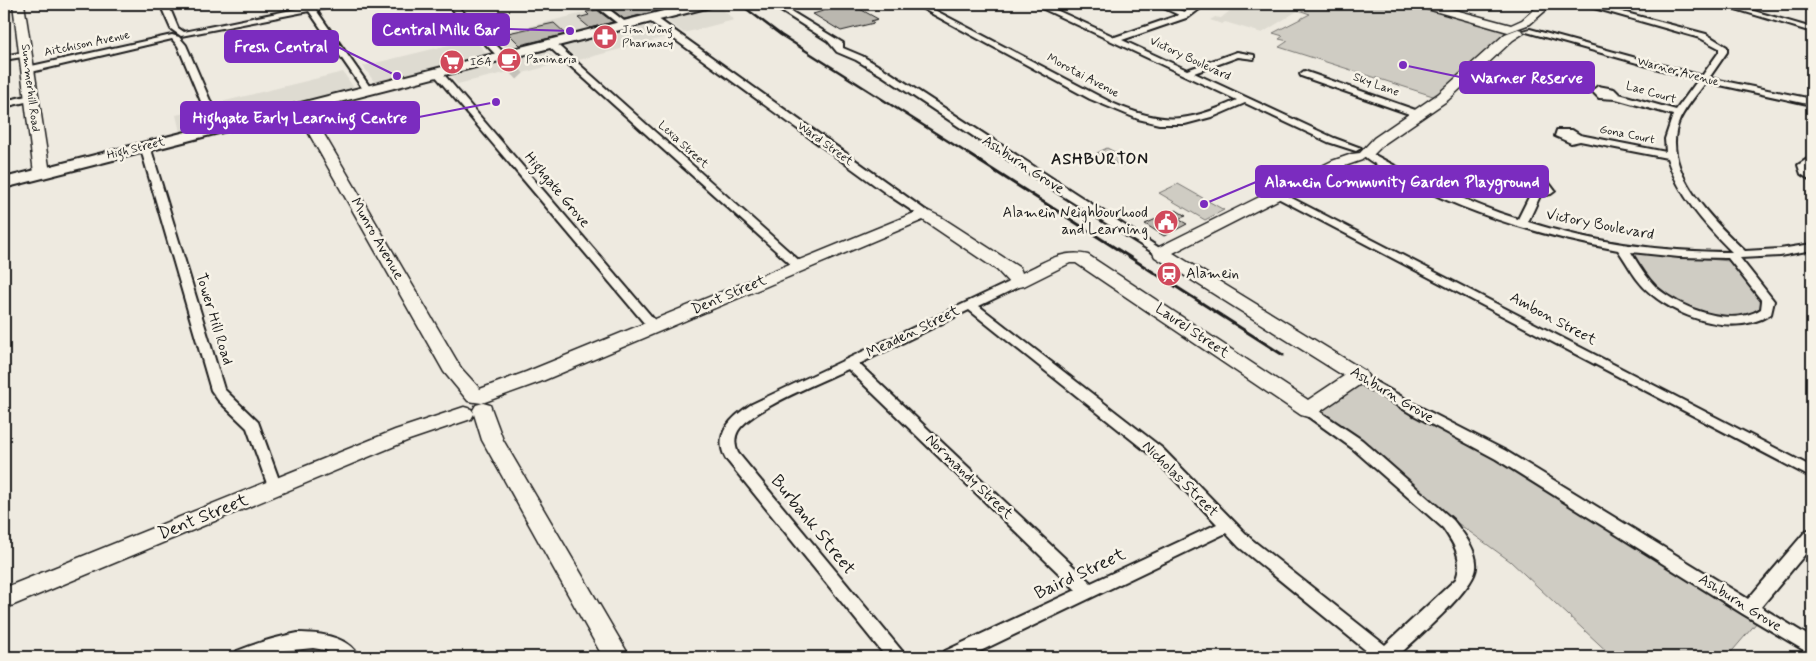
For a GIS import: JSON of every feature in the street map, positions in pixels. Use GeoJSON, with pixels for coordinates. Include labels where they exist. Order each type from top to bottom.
{"type":"FeatureCollection","features":[{"type":"Feature","properties":{"kind":"main road","name":"High Street"},"geometry":{"type":"LineString","coordinates":[[4,183],[705,4]]}},
{"type":"Feature","properties":{"kind":"street"},"geometry":{"type":"LineString","coordinates":[[164,4],[217,128]]}},
{"type":"Feature","properties":{"kind":"street","name":"Aitchison Avenue"},"geometry":{"type":"LineString","coordinates":[[27,70],[208,31],[309,6],[334,4]]}},
{"type":"Feature","properties":{"kind":"street"},"geometry":{"type":"LineString","coordinates":[[451,4],[502,56]]}},
{"type":"Feature","properties":{"kind":"street"},"geometry":{"type":"LineString","coordinates":[[597,4],[624,24]]}},
{"type":"Feature","properties":{"kind":"street","name":"Ashburn Grove"},"geometry":{"type":"LineString","coordinates":[[774,4],[832,41],[840,50],[858,58],[949,116],[958,126],[977,135],[1355,374],[1414,410],[1501,455],[1812,648]]}},
{"type":"Feature","properties":{"kind":"street","name":"Morotai Avenue"},"geometry":{"type":"LineString","coordinates":[[918,4],[1106,102],[1141,118],[1162,121],[1190,121],[1208,116],[1245,100]]}},
{"type":"Feature","properties":{"kind":"street","name":"Victory Boulevard"},"geometry":{"type":"LineString","coordinates":[[1037,4],[1460,202],[1522,223],[1567,235],[1621,246],[1686,255],[1776,253],[1812,247]]}},
{"type":"Feature","properties":{"kind":"street"},"geometry":{"type":"LineString","coordinates":[[1159,4],[1186,15]]}},
{"type":"Feature","properties":{"kind":"street"},"geometry":{"type":"LineString","coordinates":[[1117,41],[1186,15],[1202,4]]}},
{"type":"Feature","properties":{"kind":"street","name":"Warner Avenue"},"geometry":{"type":"LineString","coordinates":[[1420,4],[1704,79],[1812,102]]}},
{"type":"Feature","properties":{"kind":"street"},"geometry":{"type":"LineString","coordinates":[[1161,253],[1379,141],[1442,97],[1547,4]]}},
{"type":"Feature","properties":{"kind":"street"},"geometry":{"type":"LineString","coordinates":[[1584,4],[1703,36],[1718,42],[1724,47],[1723,52],[1679,114],[1670,135],[1671,156],[1677,174],[1691,198],[1737,255],[1768,301],[1767,311],[1758,318],[1737,321],[1700,314],[1678,306],[1652,289],[1621,246]]}},
{"type":"Feature","properties":{"kind":"street"},"geometry":{"type":"LineString","coordinates":[[1723,4],[1812,30]]}},
{"type":"Feature","properties":{"kind":"street"},"geometry":{"type":"LineString","coordinates":[[309,6],[368,90]]}},
{"type":"Feature","properties":{"kind":"street","name":"Summerhill Road"},"geometry":{"type":"LineString","coordinates":[[15,14],[25,54],[42,173]]}},
{"type":"Feature","properties":{"kind":"street","name":"Ward Street"},"geometry":{"type":"LineString","coordinates":[[651,18],[891,192],[949,228],[1022,280]]}},
{"type":"Feature","properties":{"kind":"street","name":"Lexia Street"},"geometry":{"type":"LineString","coordinates":[[550,43],[799,266]]}},
{"type":"Feature","properties":{"kind":"street"},"geometry":{"type":"LineString","coordinates":[[1187,73],[1238,52],[1251,57]]}},
{"type":"Feature","properties":{"kind":"street"},"geometry":{"type":"LineString","coordinates":[[4,58],[25,54]]}},
{"type":"Feature","properties":{"kind":"street","name":"Highgate Grove"},"geometry":{"type":"LineString","coordinates":[[437,72],[654,327]]}},
{"type":"Feature","properties":{"kind":"street","name":"Sky Lane"},"geometry":{"type":"LineString","coordinates":[[1304,74],[1330,78],[1418,114]]}},
{"type":"Feature","properties":{"kind":"street","name":"Lae Court"},"geometry":{"type":"LineString","coordinates":[[1616,96],[1679,114]]}},
{"type":"Feature","properties":{"kind":"street"},"geometry":{"type":"LineString","coordinates":[[4,104],[31,98]]}},
{"type":"Feature","properties":{"kind":"street","name":"Munro Avenue"},"geometry":{"type":"LineString","coordinates":[[301,107],[617,657]]}},
{"type":"Feature","properties":{"kind":"street","name":"Gona Court"},"geometry":{"type":"LineString","coordinates":[[1578,138],[1671,156]]}},
{"type":"Feature","properties":{"kind":"street","name":"Tower Hill Road"},"geometry":{"type":"LineString","coordinates":[[145,146],[218,390],[222,397],[253,426],[275,488]]}},
{"type":"Feature","properties":{"kind":"street"},"geometry":{"type":"LineString","coordinates":[[1812,159],[1803,166],[1805,172],[1812,178]]}},
{"type":"Feature","properties":{"kind":"street"},"geometry":{"type":"LineString","coordinates":[[1522,223],[1537,192]]}},
{"type":"Feature","properties":{"kind":"street","name":"Ambon Street"},"geometry":{"type":"LineString","coordinates":[[1278,194],[1812,473]]}},
{"type":"Feature","properties":{"kind":"street","name":"Dent Street"},"geometry":{"type":"LineString","coordinates":[[4,599],[402,436],[533,377],[924,214]]}},
{"type":"Feature","properties":{"kind":"street","name":"Meaden Street"},"geometry":{"type":"LineString","coordinates":[[746,414],[1065,259],[1074,257],[1082,259]]}},
{"type":"Feature","properties":{"kind":"street","name":"Laurel Street"},"geometry":{"type":"LineString","coordinates":[[1082,259],[1358,444],[1441,517],[1455,532],[1467,558],[1468,570],[1462,583],[1386,657]]}},
{"type":"Feature","properties":{"kind":"street","name":"Nicholas Street"},"geometry":{"type":"LineString","coordinates":[[970,305],[1157,452],[1227,526],[1261,556],[1386,657]]}},
{"type":"Feature","properties":{"kind":"street","name":"Normandy Street"},"geometry":{"type":"LineString","coordinates":[[850,363],[1089,592]]}},
{"type":"Feature","properties":{"kind":"street"},"geometry":{"type":"LineString","coordinates":[[1305,408],[1355,374]]}},
{"type":"Feature","properties":{"kind":"street","name":"Burbank Street"},"geometry":{"type":"LineString","coordinates":[[746,414],[734,424],[730,433],[728,448],[731,455],[896,657]]}},
{"type":"Feature","properties":{"kind":"street","name":"Baird Street"},"geometry":{"type":"LineString","coordinates":[[951,657],[1227,526]]}},
{"type":"Feature","properties":{"kind":"street"},"geometry":{"type":"LineString","coordinates":[[1749,608],[1812,535]]}},
{"type":"Feature","properties":{"kind":"street"},"geometry":{"type":"LineString","coordinates":[[243,657],[265,647],[292,641],[329,644],[350,657]]}},
{"type":"Feature","properties":{"kind":"shaded area"},"geometry":{"type":"Polygon","coordinates":[[[1240,4],[1281,4],[1299,10],[1262,33],[1225,22],[1222,24],[1210,20],[1215,17],[1221,18],[1231,10],[1227,9],[1233,5],[1237,6],[1240,4]]]}},
{"type":"Feature","properties":{"kind":"shaded area"},"geometry":{"type":"Polygon","coordinates":[[[1281,4],[1415,4],[1500,27],[1508,33],[1436,97],[1279,47],[1288,41],[1279,39],[1283,36],[1273,33],[1310,14],[1281,4]]]}},
{"type":"Feature","properties":{"kind":"shaded area"},"geometry":{"type":"Polygon","coordinates":[[[718,5],[734,20],[684,33],[664,19],[718,5]]]}},
{"type":"Feature","properties":{"kind":"shaded area"},"geometry":{"type":"Polygon","coordinates":[[[592,11],[608,24],[507,49],[493,35],[592,11]]]}},
{"type":"Feature","properties":{"kind":"shaded area"},"geometry":{"type":"Polygon","coordinates":[[[648,23],[666,37],[579,60],[562,45],[648,23]]]}},
{"type":"Feature","properties":{"kind":"shaded area"},"geometry":{"type":"Polygon","coordinates":[[[474,39],[487,54],[375,83],[363,66],[474,39]]]}},
{"type":"Feature","properties":{"kind":"shaded area"},"geometry":{"type":"Polygon","coordinates":[[[546,50],[560,63],[512,76],[509,72],[457,84],[450,75],[546,50]]]}},
{"type":"Feature","properties":{"kind":"shaded area"},"geometry":{"type":"Polygon","coordinates":[[[343,72],[354,88],[224,121],[217,103],[343,72]]]}},
{"type":"Feature","properties":{"kind":"shaded area"},"geometry":{"type":"Polygon","coordinates":[[[197,110],[203,126],[180,132],[176,115],[197,110]]]}},
{"type":"Feature","properties":{"kind":"shaded area"},"geometry":{"type":"Polygon","coordinates":[[[1107,148],[1132,161],[1121,166],[1097,153],[1107,148]]]}},
{"type":"Feature","properties":{"kind":"shaded area"},"geometry":{"type":"Polygon","coordinates":[[[1178,184],[1224,210],[1205,220],[1159,193],[1178,184]]]}},
{"type":"Feature","properties":{"kind":"shaded area"},"geometry":{"type":"Polygon","coordinates":[[[1639,252],[1729,261],[1761,300],[1760,309],[1738,317],[1725,317],[1697,311],[1684,305],[1663,293],[1650,280],[1632,254],[1639,252]]]}},
{"type":"Feature","properties":{"kind":"shaded area"},"geometry":{"type":"Polygon","coordinates":[[[1359,383],[1479,448],[1758,621],[1727,657],[1613,657],[1510,561],[1452,519],[1364,443],[1321,410],[1359,383]]]}},
{"type":"Feature","properties":{"kind":"building"},"geometry":{"type":"Polygon","coordinates":[[[622,4],[673,4],[673,7],[624,19],[609,7],[622,4]]]}},
{"type":"Feature","properties":{"kind":"building"},"geometry":{"type":"Polygon","coordinates":[[[851,4],[878,19],[871,21],[874,23],[841,31],[813,14],[851,4]]]}},
{"type":"Feature","properties":{"kind":"building"},"geometry":{"type":"Polygon","coordinates":[[[597,10],[613,22],[590,28],[578,18],[589,15],[586,12],[597,10]]]}},
{"type":"Feature","properties":{"kind":"building"},"geometry":{"type":"Polygon","coordinates":[[[554,23],[566,34],[520,45],[508,33],[554,23]]]}},
{"type":"Feature","properties":{"kind":"building","name":"Alamein Neighbourhood and Learning"},"geometry":{"type":"Polygon","coordinates":[[[1176,210],[1186,216],[1178,219],[1187,224],[1164,236],[1145,224],[1176,210]]]}},
{"type":"Feature","properties":{"kind":"tunnel"},"geometry":{"type":"LineString","coordinates":[[505,60],[521,77]]}},
{"type":"Feature","properties":{"kind":"railway"},"geometry":{"type":"LineString","coordinates":[[740,4],[781,35],[981,162]]}},
{"type":"Feature","properties":{"kind":"railway"},"geometry":{"type":"LineString","coordinates":[[979,161],[1283,355]]}},
{"type":"Feature","properties":{"kind":"place","name":"Central Milk Bar"},"geometry":{"type":"Point","coordinates":[570,31]}},
{"type":"Feature","properties":{"kind":"place","name":"Jim Wong Pharmacy"},"geometry":{"type":"Point","coordinates":[605,37]}},
{"type":"Feature","properties":{"kind":"place","name":"Panineria"},"geometry":{"type":"Point","coordinates":[509,60]}},
{"type":"Feature","properties":{"kind":"place","name":"IGA"},"geometry":{"type":"Point","coordinates":[452,62]}},
{"type":"Feature","properties":{"kind":"place","name":"Warner Reserve"},"geometry":{"type":"Point","coordinates":[1403,65]}},
{"type":"Feature","properties":{"kind":"place","name":"Fresh Central"},"geometry":{"type":"Point","coordinates":[397,76]}},
{"type":"Feature","properties":{"kind":"place","name":"Highgate Early Learning Centre"},"geometry":{"type":"Point","coordinates":[496,102]}},
{"type":"Feature","properties":{"kind":"place","name":"Alamein Community Garden Playground"},"geometry":{"type":"Point","coordinates":[1204,204]}},
{"type":"Feature","properties":{"kind":"place","name":"Alamein Neighbourhood and Learning"},"geometry":{"type":"Point","coordinates":[1166,222]}},
{"type":"Feature","properties":{"kind":"place","name":"Alamein"},"geometry":{"type":"Point","coordinates":[1169,274]}},
{"type":"Feature","properties":{"kind":"district","name":"ASHBURTON"},"geometry":{"type":"Point","coordinates":[1100,159]}}]}
